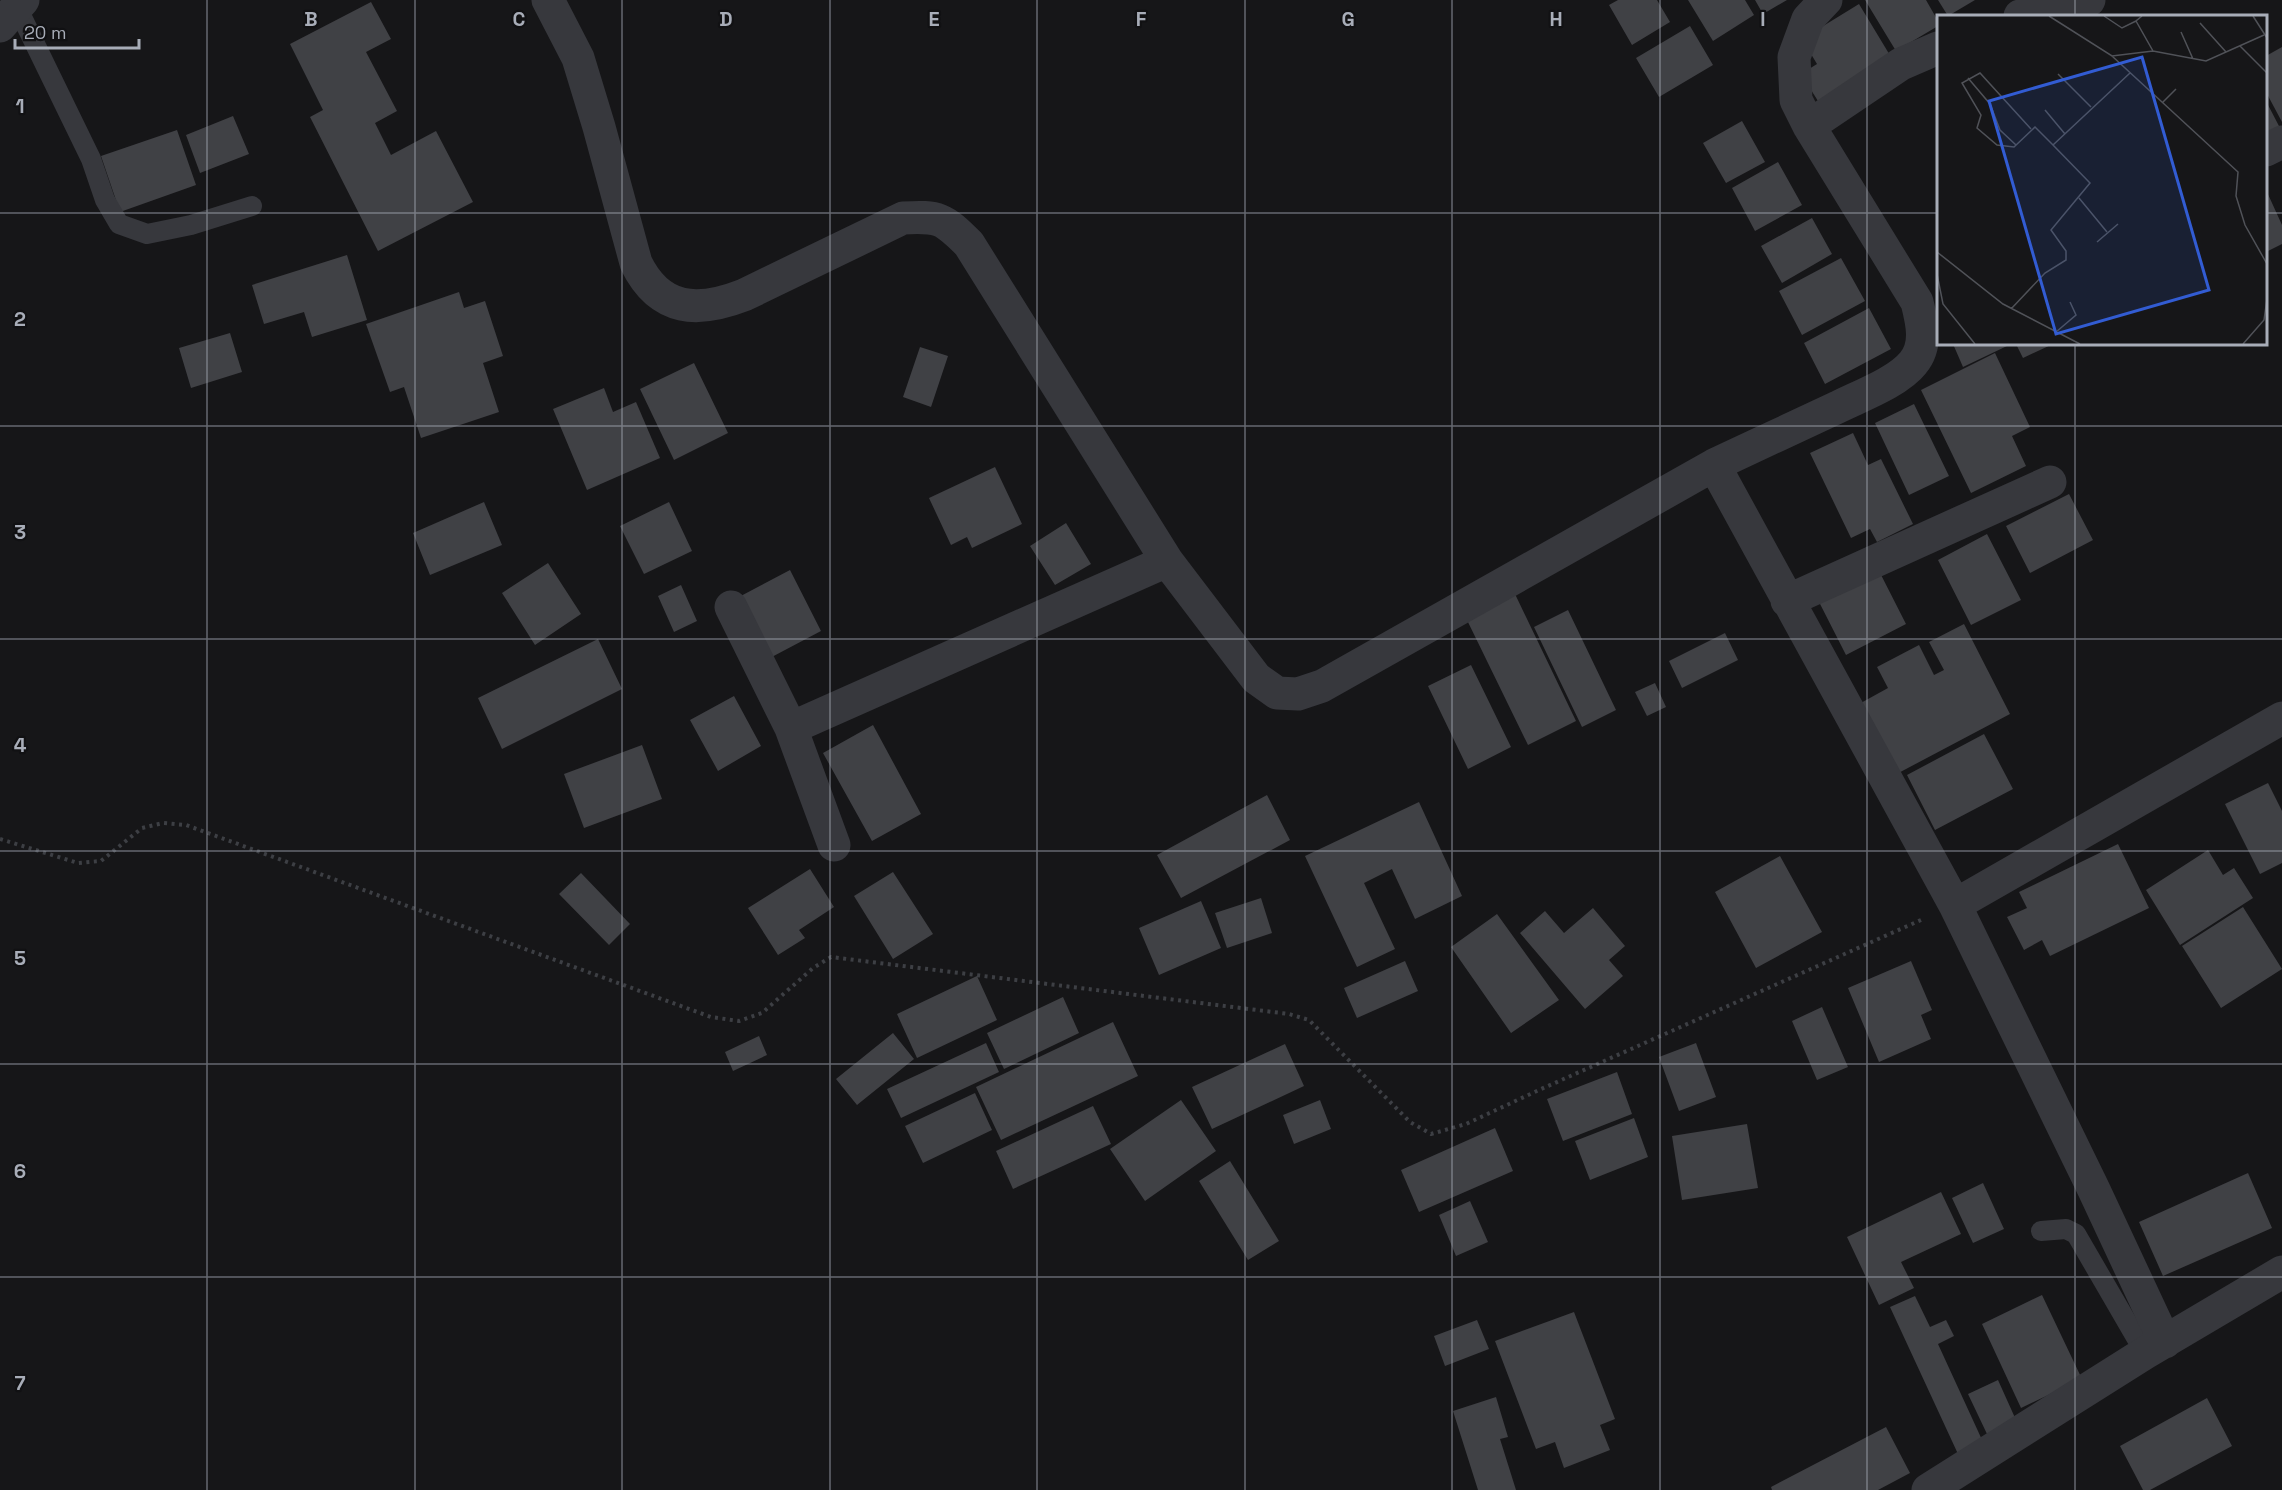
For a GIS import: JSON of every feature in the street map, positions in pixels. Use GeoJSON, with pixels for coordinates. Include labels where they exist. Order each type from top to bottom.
{"type":"FeatureCollection","features":[{"type":"Feature","properties":{"kind":"street"},"geometry":{"type":"LineString","coordinates":[[548,0],[578,58],[636,263],[645,282],[665,300],[687,305],[721,304],[903,218],[932,217],[951,227],[969,244],[1167,561],[1256,678],[1277,693],[1298,694],[1322,686],[1714,465],[1862,396],[1914,363],[1922,344],[1928,297],[1809,126],[1796,100],[1794,57],[1808,19],[1826,0]]}},
{"type":"Feature","properties":{"kind":"street"},"geometry":{"type":"LineString","coordinates":[[2024,15],[2089,0]]}},
{"type":"Feature","properties":{"kind":"street"},"geometry":{"type":"LineString","coordinates":[[1809,126],[1901,64],[1937,48]]}},
{"type":"Feature","properties":{"kind":"street"},"geometry":{"type":"LineString","coordinates":[[2267,149],[2282,142]]}},
{"type":"Feature","properties":{"kind":"street"},"geometry":{"type":"LineString","coordinates":[[1714,465],[1955,905],[2094,1190],[2155,1347]]}},
{"type":"Feature","properties":{"kind":"street"},"geometry":{"type":"LineString","coordinates":[[1787,601],[2050,482]]}},
{"type":"Feature","properties":{"kind":"street"},"geometry":{"type":"LineString","coordinates":[[791,728],[1167,561]]}},
{"type":"Feature","properties":{"kind":"street"},"geometry":{"type":"LineString","coordinates":[[731,607],[791,728],[834,845]]}},
{"type":"Feature","properties":{"kind":"street"},"geometry":{"type":"LineString","coordinates":[[1955,905],[2282,718]]}},
{"type":"Feature","properties":{"kind":"street"},"geometry":{"type":"LineString","coordinates":[[1928,1490],[2155,1347],[2282,1272]]}},
{"type":"Feature","properties":{"kind":"lane"},"geometry":{"type":"LineString","coordinates":[[14,11],[91,159],[105,200],[119,224],[147,234],[191,225],[252,206]]}},
{"type":"Feature","properties":{"kind":"lane"},"geometry":{"type":"LineString","coordinates":[[2041,1231],[2066,1229],[2076,1234],[2155,1347]]}},
{"type":"Feature","properties":{"kind":"path"},"geometry":{"type":"LineString","coordinates":[[0,839],[78,863],[101,861],[142,828],[163,823],[186,825],[711,1017],[739,1022],[762,1013],[813,968],[831,957],[1289,1014],[1309,1020],[1410,1122],[1431,1134],[1466,1124],[1955,905]]}},
{"type":"Feature","properties":{"kind":"building"},"geometry":{"type":"Polygon","coordinates":[[[1618,0],[1657,0],[1670,22],[1632,45],[1609,5],[1618,0]]]}},
{"type":"Feature","properties":{"kind":"building"},"geometry":{"type":"Polygon","coordinates":[[[1688,0],[1745,0],[1754,15],[1713,41],[1688,0]]]}},
{"type":"Feature","properties":{"kind":"building"},"geometry":{"type":"Polygon","coordinates":[[[1755,0],[1787,0],[1763,14],[1755,0]]]}},
{"type":"Feature","properties":{"kind":"building"},"geometry":{"type":"Polygon","coordinates":[[[1865,0],[1926,0],[1937,19],[1937,27],[1896,51],[1865,0]]]}},
{"type":"Feature","properties":{"kind":"building"},"geometry":{"type":"Polygon","coordinates":[[[1938,0],[1975,0],[1950,15],[1947,15],[1938,0]]]}},
{"type":"Feature","properties":{"kind":"building"},"geometry":{"type":"Polygon","coordinates":[[[371,2],[391,39],[366,52],[397,111],[375,123],[391,155],[436,131],[473,202],[378,251],[310,117],[323,110],[290,44],[371,2]]]}},
{"type":"Feature","properties":{"kind":"building"},"geometry":{"type":"Polygon","coordinates":[[[1859,4],[1891,57],[1818,101],[1801,74],[1817,64],[1802,39],[1859,4]]]}},
{"type":"Feature","properties":{"kind":"building"},"geometry":{"type":"Polygon","coordinates":[[[1690,26],[1713,65],[1659,97],[1636,58],[1690,26]]]}},
{"type":"Feature","properties":{"kind":"building"},"geometry":{"type":"Polygon","coordinates":[[[2282,47],[2282,122],[2267,94],[2267,55],[2282,47]]]}},
{"type":"Feature","properties":{"kind":"building"},"geometry":{"type":"Polygon","coordinates":[[[2267,103],[2280,128],[2267,135],[2267,103]]]}},
{"type":"Feature","properties":{"kind":"building"},"geometry":{"type":"Polygon","coordinates":[[[233,116],[249,154],[200,173],[186,135],[233,116]]]}},
{"type":"Feature","properties":{"kind":"building"},"geometry":{"type":"Polygon","coordinates":[[[1742,121],[1765,162],[1726,183],[1703,143],[1742,121]]]}},
{"type":"Feature","properties":{"kind":"building"},"geometry":{"type":"Polygon","coordinates":[[[177,130],[196,185],[120,212],[101,156],[177,130]]]}},
{"type":"Feature","properties":{"kind":"building"},"geometry":{"type":"Polygon","coordinates":[[[1778,162],[1802,205],[1755,231],[1732,188],[1778,162]]]}},
{"type":"Feature","properties":{"kind":"building"},"geometry":{"type":"Polygon","coordinates":[[[2267,192],[2282,225],[2282,244],[2267,252],[2267,192]]]}},
{"type":"Feature","properties":{"kind":"building"},"geometry":{"type":"Polygon","coordinates":[[[1812,218],[1832,254],[1782,283],[1761,246],[1812,218]]]}},
{"type":"Feature","properties":{"kind":"building"},"geometry":{"type":"Polygon","coordinates":[[[347,255],[367,320],[312,337],[304,312],[264,324],[252,285],[347,255]]]}},
{"type":"Feature","properties":{"kind":"building"},"geometry":{"type":"Polygon","coordinates":[[[1841,258],[1865,301],[1802,335],[1779,291],[1841,258]]]}},
{"type":"Feature","properties":{"kind":"building"},"geometry":{"type":"Polygon","coordinates":[[[459,292],[464,308],[485,301],[503,356],[483,363],[499,412],[421,438],[404,387],[390,392],[366,324],[459,292]]]}},
{"type":"Feature","properties":{"kind":"building"},"geometry":{"type":"Polygon","coordinates":[[[1869,308],[1891,349],[1825,384],[1804,343],[1869,308]]]}},
{"type":"Feature","properties":{"kind":"building"},"geometry":{"type":"Polygon","coordinates":[[[230,333],[242,372],[191,388],[179,348],[230,333]]]}},
{"type":"Feature","properties":{"kind":"building"},"geometry":{"type":"Polygon","coordinates":[[[1953,345],[2007,346],[1963,367],[1953,345]]]}},
{"type":"Feature","properties":{"kind":"building"},"geometry":{"type":"Polygon","coordinates":[[[2016,345],[2051,345],[2023,358],[2016,345]]]}},
{"type":"Feature","properties":{"kind":"building"},"geometry":{"type":"Polygon","coordinates":[[[920,347],[948,356],[931,407],[903,397],[920,347]]]}},
{"type":"Feature","properties":{"kind":"building"},"geometry":{"type":"Polygon","coordinates":[[[1995,353],[2030,427],[2012,436],[2026,466],[1971,493],[1921,390],[1995,353]]]}},
{"type":"Feature","properties":{"kind":"building"},"geometry":{"type":"Polygon","coordinates":[[[694,363],[728,433],[674,460],[640,389],[694,363]]]}},
{"type":"Feature","properties":{"kind":"building"},"geometry":{"type":"Polygon","coordinates":[[[604,388],[613,412],[636,402],[660,458],[587,490],[553,409],[604,388]]]}},
{"type":"Feature","properties":{"kind":"building"},"geometry":{"type":"Polygon","coordinates":[[[1914,404],[1949,476],[1909,495],[1875,423],[1914,404]]]}},
{"type":"Feature","properties":{"kind":"building"},"geometry":{"type":"Polygon","coordinates":[[[1853,433],[1868,465],[1881,459],[1913,524],[1877,542],[1870,529],[1851,538],[1810,453],[1853,433]]]}},
{"type":"Feature","properties":{"kind":"building"},"geometry":{"type":"Polygon","coordinates":[[[995,467],[1022,524],[972,548],[967,537],[951,545],[929,498],[995,467]]]}},
{"type":"Feature","properties":{"kind":"building"},"geometry":{"type":"Polygon","coordinates":[[[2069,494],[2093,540],[2030,573],[2006,526],[2069,494]]]}},
{"type":"Feature","properties":{"kind":"building"},"geometry":{"type":"Polygon","coordinates":[[[484,502],[502,545],[430,575],[413,533],[484,502]]]}},
{"type":"Feature","properties":{"kind":"building"},"geometry":{"type":"Polygon","coordinates":[[[669,502],[692,551],[644,574],[620,526],[669,502]]]}},
{"type":"Feature","properties":{"kind":"building"},"geometry":{"type":"Polygon","coordinates":[[[1066,523],[1091,564],[1055,585],[1030,546],[1066,523]]]}},
{"type":"Feature","properties":{"kind":"building"},"geometry":{"type":"Polygon","coordinates":[[[1987,534],[2021,600],[1971,625],[1938,560],[1987,534]]]}},
{"type":"Feature","properties":{"kind":"building"},"geometry":{"type":"Polygon","coordinates":[[[548,563],[581,614],[535,645],[502,593],[548,563]]]}},
{"type":"Feature","properties":{"kind":"building"},"geometry":{"type":"Polygon","coordinates":[[[1877,567],[1906,624],[1846,655],[1817,598],[1877,567]]]}},
{"type":"Feature","properties":{"kind":"building"},"geometry":{"type":"Polygon","coordinates":[[[790,570],[821,631],[768,659],[737,598],[790,570]]]}},
{"type":"Feature","properties":{"kind":"building"},"geometry":{"type":"Polygon","coordinates":[[[681,585],[697,621],[674,632],[658,596],[681,585]]]}},
{"type":"Feature","properties":{"kind":"building"},"geometry":{"type":"Polygon","coordinates":[[[1515,594],[1576,721],[1528,745],[1466,618],[1515,594]]]}},
{"type":"Feature","properties":{"kind":"building"},"geometry":{"type":"Polygon","coordinates":[[[1568,610],[1616,710],[1582,727],[1534,627],[1568,610]]]}},
{"type":"Feature","properties":{"kind":"building"},"geometry":{"type":"Polygon","coordinates":[[[1964,624],[2010,714],[1889,778],[1859,704],[1888,688],[1877,667],[1919,645],[1934,675],[1944,670],[1929,642],[1964,624]]]}},
{"type":"Feature","properties":{"kind":"building"},"geometry":{"type":"Polygon","coordinates":[[[1725,633],[1738,660],[1682,688],[1669,661],[1725,633]]]}},
{"type":"Feature","properties":{"kind":"building"},"geometry":{"type":"Polygon","coordinates":[[[598,639],[622,689],[502,749],[478,698],[598,639]]]}},
{"type":"Feature","properties":{"kind":"building"},"geometry":{"type":"Polygon","coordinates":[[[1471,665],[1511,747],[1468,769],[1428,686],[1471,665]]]}},
{"type":"Feature","properties":{"kind":"building"},"geometry":{"type":"Polygon","coordinates":[[[1655,683],[1666,707],[1647,716],[1635,692],[1655,683]]]}},
{"type":"Feature","properties":{"kind":"building"},"geometry":{"type":"Polygon","coordinates":[[[734,696],[761,746],[718,771],[690,720],[734,696]]]}},
{"type":"Feature","properties":{"kind":"building"},"geometry":{"type":"Polygon","coordinates":[[[873,725],[921,814],[872,841],[823,753],[873,725]]]}},
{"type":"Feature","properties":{"kind":"building"},"geometry":{"type":"Polygon","coordinates":[[[1984,734],[2013,789],[1935,830],[1907,775],[1984,734]]]}},
{"type":"Feature","properties":{"kind":"building"},"geometry":{"type":"Polygon","coordinates":[[[642,745],[662,799],[584,828],[564,774],[642,745]]]}},
{"type":"Feature","properties":{"kind":"building"},"geometry":{"type":"Polygon","coordinates":[[[2268,783],[2282,811],[2282,863],[2260,874],[2225,804],[2268,783]]]}},
{"type":"Feature","properties":{"kind":"building"},"geometry":{"type":"Polygon","coordinates":[[[1267,795],[1290,840],[1181,898],[1157,855],[1267,795]]]}},
{"type":"Feature","properties":{"kind":"building"},"geometry":{"type":"Polygon","coordinates":[[[1419,802],[1462,896],[1415,919],[1392,869],[1364,883],[1395,949],[1357,967],[1305,856],[1419,802]]]}},
{"type":"Feature","properties":{"kind":"building"},"geometry":{"type":"Polygon","coordinates":[[[2118,844],[2149,908],[2050,956],[2042,940],[2024,950],[2007,917],[2027,908],[2019,892],[2118,844]]]}},
{"type":"Feature","properties":{"kind":"building"},"geometry":{"type":"Polygon","coordinates":[[[2208,850],[2223,875],[2234,868],[2253,898],[2180,945],[2146,890],[2208,850]]]}},
{"type":"Feature","properties":{"kind":"building"},"geometry":{"type":"Polygon","coordinates":[[[1780,856],[1822,932],[1756,968],[1715,892],[1780,856]]]}},
{"type":"Feature","properties":{"kind":"building"},"geometry":{"type":"Polygon","coordinates":[[[810,869],[834,907],[799,930],[805,938],[778,955],[748,908],[810,869]]]}},
{"type":"Feature","properties":{"kind":"building"},"geometry":{"type":"Polygon","coordinates":[[[893,872],[933,934],[893,959],[854,896],[893,872]]]}},
{"type":"Feature","properties":{"kind":"building"},"geometry":{"type":"Polygon","coordinates":[[[581,873],[630,924],[609,945],[559,894],[581,873]]]}},
{"type":"Feature","properties":{"kind":"building"},"geometry":{"type":"Polygon","coordinates":[[[1261,898],[1272,933],[1227,948],[1215,913],[1261,898]]]}},
{"type":"Feature","properties":{"kind":"building"},"geometry":{"type":"Polygon","coordinates":[[[1201,901],[1221,948],[1159,975],[1139,928],[1201,901]]]}},
{"type":"Feature","properties":{"kind":"building"},"geometry":{"type":"Polygon","coordinates":[[[2243,907],[2282,969],[2221,1008],[2182,946],[2243,907]]]}},
{"type":"Feature","properties":{"kind":"building"},"geometry":{"type":"Polygon","coordinates":[[[1593,908],[1625,946],[1609,960],[1623,976],[1585,1009],[1520,933],[1545,911],[1564,933],[1593,908]]]}},
{"type":"Feature","properties":{"kind":"building"},"geometry":{"type":"Polygon","coordinates":[[[1497,914],[1559,1000],[1511,1033],[1451,947],[1497,914]]]}},
{"type":"Feature","properties":{"kind":"building"},"geometry":{"type":"Polygon","coordinates":[[[1405,961],[1418,991],[1357,1018],[1344,988],[1405,961]]]}},
{"type":"Feature","properties":{"kind":"building"},"geometry":{"type":"Polygon","coordinates":[[[1911,961],[1932,1010],[1921,1015],[1931,1039],[1879,1062],[1848,988],[1911,961]]]}},
{"type":"Feature","properties":{"kind":"building"},"geometry":{"type":"Polygon","coordinates":[[[977,976],[997,1020],[917,1058],[897,1014],[977,976]]]}},
{"type":"Feature","properties":{"kind":"building"},"geometry":{"type":"Polygon","coordinates":[[[1063,997],[1079,1033],[1004,1069],[987,1033],[1063,997]]]}},
{"type":"Feature","properties":{"kind":"building"},"geometry":{"type":"Polygon","coordinates":[[[1822,1007],[1848,1067],[1817,1080],[1792,1021],[1822,1007]]]}},
{"type":"Feature","properties":{"kind":"building"},"geometry":{"type":"Polygon","coordinates":[[[1113,1022],[1138,1076],[1001,1140],[976,1087],[1113,1022]]]}},
{"type":"Feature","properties":{"kind":"building"},"geometry":{"type":"Polygon","coordinates":[[[893,1033],[914,1059],[857,1105],[836,1079],[893,1033]]]}},
{"type":"Feature","properties":{"kind":"building"},"geometry":{"type":"Polygon","coordinates":[[[759,1036],[767,1055],[733,1071],[725,1052],[759,1036]]]}},
{"type":"Feature","properties":{"kind":"building"},"geometry":{"type":"Polygon","coordinates":[[[986,1043],[999,1072],[901,1118],[887,1089],[986,1043]]]}},
{"type":"Feature","properties":{"kind":"building"},"geometry":{"type":"Polygon","coordinates":[[[1696,1043],[1716,1097],[1679,1111],[1659,1057],[1696,1043]]]}},
{"type":"Feature","properties":{"kind":"building"},"geometry":{"type":"Polygon","coordinates":[[[1285,1044],[1304,1086],[1212,1129],[1192,1087],[1285,1044]]]}},
{"type":"Feature","properties":{"kind":"building"},"geometry":{"type":"Polygon","coordinates":[[[1617,1072],[1632,1114],[1563,1141],[1547,1099],[1617,1072]]]}},
{"type":"Feature","properties":{"kind":"building"},"geometry":{"type":"Polygon","coordinates":[[[975,1093],[992,1130],[923,1163],[905,1126],[975,1093]]]}},
{"type":"Feature","properties":{"kind":"building"},"geometry":{"type":"Polygon","coordinates":[[[1181,1100],[1216,1151],[1145,1201],[1110,1149],[1181,1100]]]}},
{"type":"Feature","properties":{"kind":"building"},"geometry":{"type":"Polygon","coordinates":[[[1320,1100],[1331,1129],[1294,1144],[1283,1115],[1320,1100]]]}},
{"type":"Feature","properties":{"kind":"building"},"geometry":{"type":"Polygon","coordinates":[[[1093,1106],[1111,1144],[1013,1189],[996,1151],[1093,1106]]]}},
{"type":"Feature","properties":{"kind":"building"},"geometry":{"type":"Polygon","coordinates":[[[1634,1118],[1648,1157],[1590,1180],[1575,1141],[1634,1118]]]}},
{"type":"Feature","properties":{"kind":"building"},"geometry":{"type":"Polygon","coordinates":[[[1747,1124],[1758,1188],[1682,1200],[1672,1136],[1747,1124]]]}},
{"type":"Feature","properties":{"kind":"building"},"geometry":{"type":"Polygon","coordinates":[[[1495,1128],[1513,1171],[1419,1212],[1401,1170],[1495,1128]]]}},
{"type":"Feature","properties":{"kind":"building"},"geometry":{"type":"Polygon","coordinates":[[[1230,1161],[1279,1241],[1248,1260],[1199,1181],[1230,1161]]]}},
{"type":"Feature","properties":{"kind":"building"},"geometry":{"type":"Polygon","coordinates":[[[2248,1173],[2272,1228],[2163,1276],[2139,1222],[2248,1173]]]}},
{"type":"Feature","properties":{"kind":"building"},"geometry":{"type":"Polygon","coordinates":[[[1983,1183],[2004,1229],[1973,1243],[1952,1198],[1983,1183]]]}},
{"type":"Feature","properties":{"kind":"building"},"geometry":{"type":"Polygon","coordinates":[[[1941,1192],[1961,1234],[1901,1262],[1914,1288],[1879,1305],[1847,1237],[1941,1192]]]}},
{"type":"Feature","properties":{"kind":"building"},"geometry":{"type":"Polygon","coordinates":[[[1470,1201],[1488,1242],[1456,1256],[1439,1215],[1470,1201]]]}},
{"type":"Feature","properties":{"kind":"building"},"geometry":{"type":"Polygon","coordinates":[[[2042,1295],[2082,1379],[2021,1408],[1982,1324],[2042,1295]]]}},
{"type":"Feature","properties":{"kind":"building"},"geometry":{"type":"Polygon","coordinates":[[[1915,1296],[1930,1327],[1946,1320],[1954,1336],[1938,1344],[1983,1442],[1958,1454],[1890,1307],[1915,1296]]]}},
{"type":"Feature","properties":{"kind":"building"},"geometry":{"type":"Polygon","coordinates":[[[1574,1312],[1615,1419],[1600,1425],[1610,1450],[1564,1468],[1555,1442],[1536,1449],[1495,1341],[1574,1312]]]}},
{"type":"Feature","properties":{"kind":"building"},"geometry":{"type":"Polygon","coordinates":[[[1477,1320],[1489,1349],[1445,1366],[1434,1336],[1477,1320]]]}},
{"type":"Feature","properties":{"kind":"building"},"geometry":{"type":"Polygon","coordinates":[[[1998,1380],[2016,1420],[1987,1434],[1968,1394],[1998,1380]]]}},
{"type":"Feature","properties":{"kind":"building"},"geometry":{"type":"Polygon","coordinates":[[[1496,1397],[1508,1437],[1500,1439],[1516,1490],[1478,1490],[1453,1411],[1496,1397]]]}},
{"type":"Feature","properties":{"kind":"building"},"geometry":{"type":"Polygon","coordinates":[[[2207,1398],[2232,1446],[2150,1490],[2143,1490],[2120,1446],[2207,1398]]]}},
{"type":"Feature","properties":{"kind":"building"},"geometry":{"type":"Polygon","coordinates":[[[1886,1427],[1910,1473],[1878,1490],[1772,1490],[1771,1487],[1886,1427]]]}}]}
